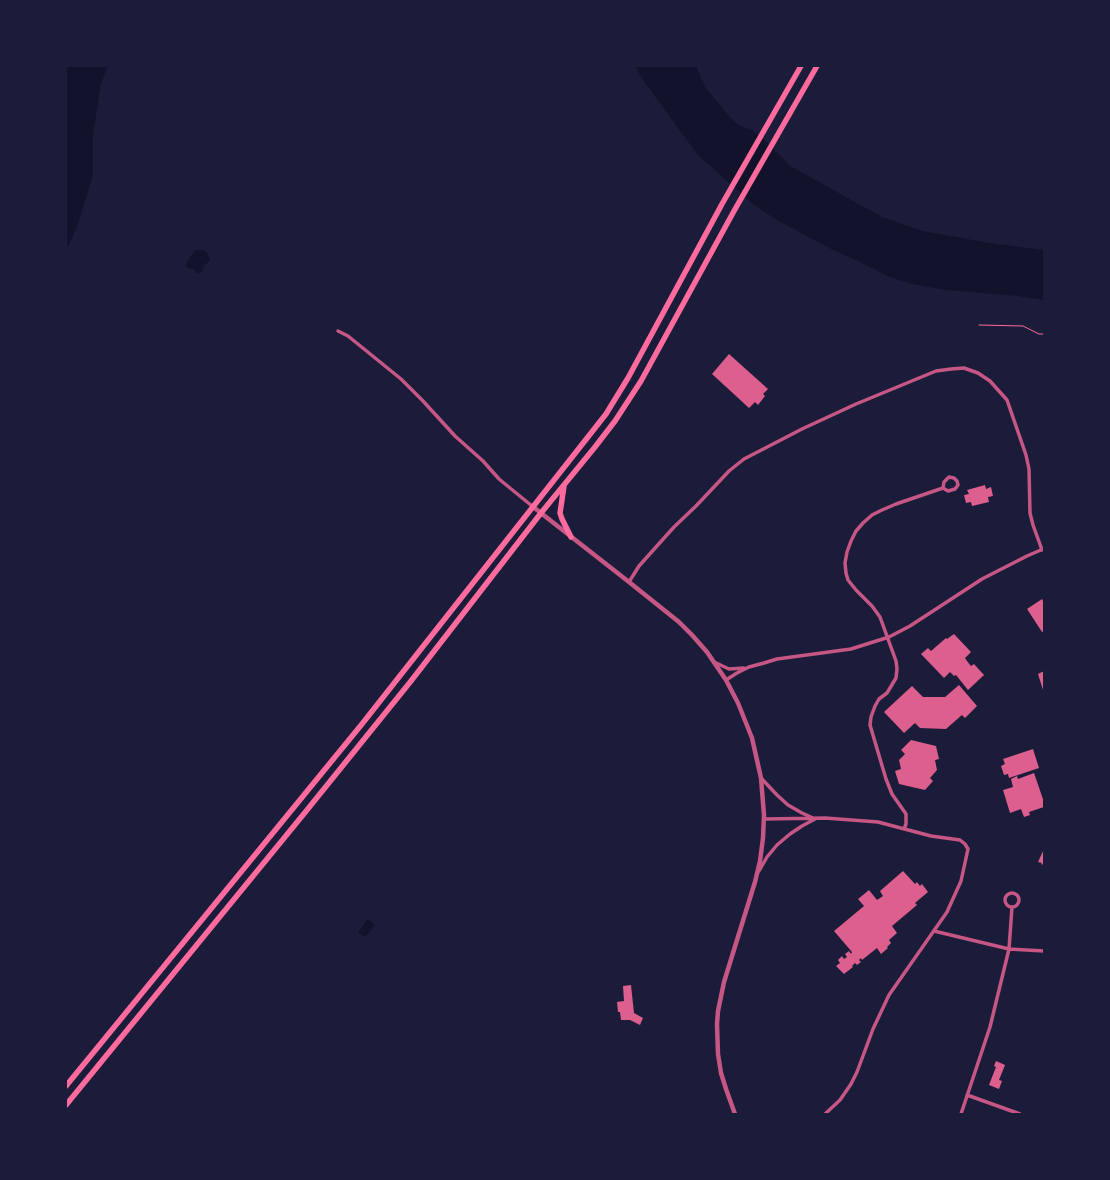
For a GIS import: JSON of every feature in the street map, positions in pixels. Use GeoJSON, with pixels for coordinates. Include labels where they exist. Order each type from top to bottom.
{"type":"FeatureCollection","features":[{"type":"Feature","properties":{"kind":"main road"},"geometry":{"type":"LineString","coordinates":[[66,1086],[362,724],[616,399],[722,204],[801,66]]}},
{"type":"Feature","properties":{"kind":"main road"},"geometry":{"type":"LineString","coordinates":[[66,1105],[406,687],[541,513],[595,447],[633,395],[734,211],[817,66]]}},
{"type":"Feature","properties":{"kind":"main road"},"geometry":{"type":"LineString","coordinates":[[564,485],[560,513],[572,537]]}},
{"type":"Feature","properties":{"kind":"street"},"geometry":{"type":"LineString","coordinates":[[338,331],[348,336],[401,379],[455,436],[483,461],[499,479],[679,622],[692,635],[713,661],[726,680],[738,703],[746,720],[757,756],[761,778],[764,820],[763,838],[757,875],[724,982],[718,1011],[718,1054],[724,1084],[735,1114]]}},
{"type":"Feature","properties":{"kind":"street"},"geometry":{"type":"LineString","coordinates":[[629,582],[639,566],[665,536],[729,471],[744,460],[802,429],[856,404],[936,371],[964,368],[978,373],[990,381],[1007,400],[1026,455],[1029,469],[1030,513],[1043,549],[982,579],[910,626],[888,637],[851,649],[777,659],[738,669],[729,669],[713,661]]}},
{"type":"Feature","properties":{"kind":"street"},"geometry":{"type":"LineString","coordinates":[[904,829],[906,824],[906,814],[896,802],[886,779],[870,724],[875,706],[887,693],[896,678],[896,661],[880,617],[848,580],[845,563],[847,552],[856,531],[863,522],[872,515],[896,504],[943,488],[948,491],[955,489],[958,485],[957,481],[953,477],[948,478],[944,482],[943,488]]}},
{"type":"Feature","properties":{"kind":"street"},"geometry":{"type":"LineString","coordinates":[[726,680],[749,667]]}},
{"type":"Feature","properties":{"kind":"street"},"geometry":{"type":"LineString","coordinates":[[761,778],[776,795],[788,805],[802,814],[816,819]]}},
{"type":"Feature","properties":{"kind":"street"},"geometry":{"type":"LineString","coordinates":[[757,875],[766,857],[777,845],[802,826],[816,819]]}},
{"type":"Feature","properties":{"kind":"street"},"geometry":{"type":"LineString","coordinates":[[764,820],[816,819],[878,822],[931,836],[960,840],[967,846],[968,853],[961,881],[947,912],[889,995],[873,1029],[851,1084],[840,1100],[825,1114]]}},
{"type":"Feature","properties":{"kind":"street"},"geometry":{"type":"LineString","coordinates":[[961,1114],[990,1027],[1009,949],[1012,907]]}},
{"type":"Feature","properties":{"kind":"street"},"geometry":{"type":"LineString","coordinates":[[934,931],[1009,949],[1044,951]]}},
{"type":"Feature","properties":{"kind":"street"},"geometry":{"type":"LineString","coordinates":[[968,1095],[1020,1114]]}},
{"type":"Feature","properties":{"kind":"path"},"geometry":{"type":"LineString","coordinates":[[979,324],[1023,326],[1039,334],[1044,334]]}},
{"type":"Feature","properties":{"kind":"shaded area"},"geometry":{"type":"Polygon","coordinates":[[[66,66],[108,66],[101,83],[93,134],[93,175],[77,227],[66,248],[66,66]]]}},
{"type":"Feature","properties":{"kind":"shaded area"},"geometry":{"type":"Polygon","coordinates":[[[635,66],[696,66],[705,87],[738,125],[750,129],[769,144],[790,166],[882,217],[922,231],[989,243],[1044,250],[1044,300],[1018,296],[946,290],[912,284],[890,277],[833,250],[777,220],[754,205],[698,155],[643,80],[635,66]]]}},
{"type":"Feature","properties":{"kind":"shaded area"},"geometry":{"type":"Polygon","coordinates":[[[196,250],[203,250],[206,252],[210,260],[204,266],[202,272],[198,274],[193,268],[189,269],[186,266],[188,260],[196,250]]]}},
{"type":"Feature","properties":{"kind":"shaded area"},"geometry":{"type":"Polygon","coordinates":[[[368,919],[375,925],[365,937],[358,932],[368,919]]]}},
{"type":"Feature","properties":{"kind":"building"},"geometry":{"type":"Polygon","coordinates":[[[729,354],[768,389],[763,394],[765,396],[758,405],[755,402],[749,408],[712,374],[729,354]]]}},
{"type":"Feature","properties":{"kind":"building"},"geometry":{"type":"Polygon","coordinates":[[[985,485],[986,489],[991,487],[993,496],[988,497],[989,502],[972,506],[971,502],[966,503],[964,495],[969,494],[967,490],[985,485]]]}},
{"type":"Feature","properties":{"kind":"building"},"geometry":{"type":"Polygon","coordinates":[[[1042,599],[1044,603],[1044,631],[1042,632],[1027,609],[1042,599]]]}},
{"type":"Feature","properties":{"kind":"building"},"geometry":{"type":"Polygon","coordinates":[[[954,634],[971,652],[965,658],[967,661],[971,666],[974,664],[984,675],[968,690],[956,675],[954,676],[950,672],[944,678],[921,654],[928,648],[931,651],[946,638],[947,639],[954,634]]]}},
{"type":"Feature","properties":{"kind":"building"},"geometry":{"type":"Polygon","coordinates":[[[1044,671],[1044,693],[1038,674],[1044,671]]]}},
{"type":"Feature","properties":{"kind":"building"},"geometry":{"type":"Polygon","coordinates":[[[959,685],[977,706],[965,718],[962,715],[946,729],[920,728],[915,723],[904,733],[884,712],[912,686],[923,697],[945,697],[959,685]]]}},
{"type":"Feature","properties":{"kind":"building"},"geometry":{"type":"Polygon","coordinates":[[[911,740],[936,746],[939,759],[935,760],[937,770],[930,778],[933,781],[925,790],[899,784],[895,771],[901,769],[899,760],[905,754],[901,750],[911,740]]]}},
{"type":"Feature","properties":{"kind":"building"},"geometry":{"type":"Polygon","coordinates":[[[1033,749],[1039,768],[1009,778],[1008,774],[1004,775],[1001,766],[1005,764],[1003,759],[1033,749]]]}},
{"type":"Feature","properties":{"kind":"building"},"geometry":{"type":"Polygon","coordinates":[[[1034,773],[1044,802],[1044,807],[1029,812],[1030,815],[1024,817],[1021,809],[1010,813],[1003,790],[1013,787],[1011,779],[1017,776],[1018,779],[1034,773]]]}},
{"type":"Feature","properties":{"kind":"building"},"geometry":{"type":"Polygon","coordinates":[[[1044,849],[1044,865],[1038,862],[1044,849]]]}},
{"type":"Feature","properties":{"kind":"building"},"geometry":{"type":"Polygon","coordinates":[[[903,871],[915,884],[917,882],[920,886],[922,884],[928,892],[915,903],[917,905],[892,926],[897,933],[889,940],[891,943],[887,947],[888,948],[881,954],[877,948],[862,960],[861,958],[859,960],[861,962],[857,965],[855,963],[852,966],[853,967],[844,974],[836,966],[840,963],[838,960],[842,956],[844,959],[847,957],[845,954],[849,951],[851,954],[852,952],[834,931],[864,906],[858,899],[869,890],[877,900],[883,896],[880,891],[903,871]]]}},
{"type":"Feature","properties":{"kind":"building"},"geometry":{"type":"Polygon","coordinates":[[[631,985],[634,1013],[643,1018],[640,1025],[630,1020],[621,1020],[620,1012],[618,1012],[617,1002],[624,1001],[623,986],[631,985]]]}},
{"type":"Feature","properties":{"kind":"building"},"geometry":{"type":"Polygon","coordinates":[[[996,1061],[1005,1065],[999,1080],[1002,1081],[999,1089],[989,1085],[996,1067],[994,1066],[996,1061]]]}}]}
